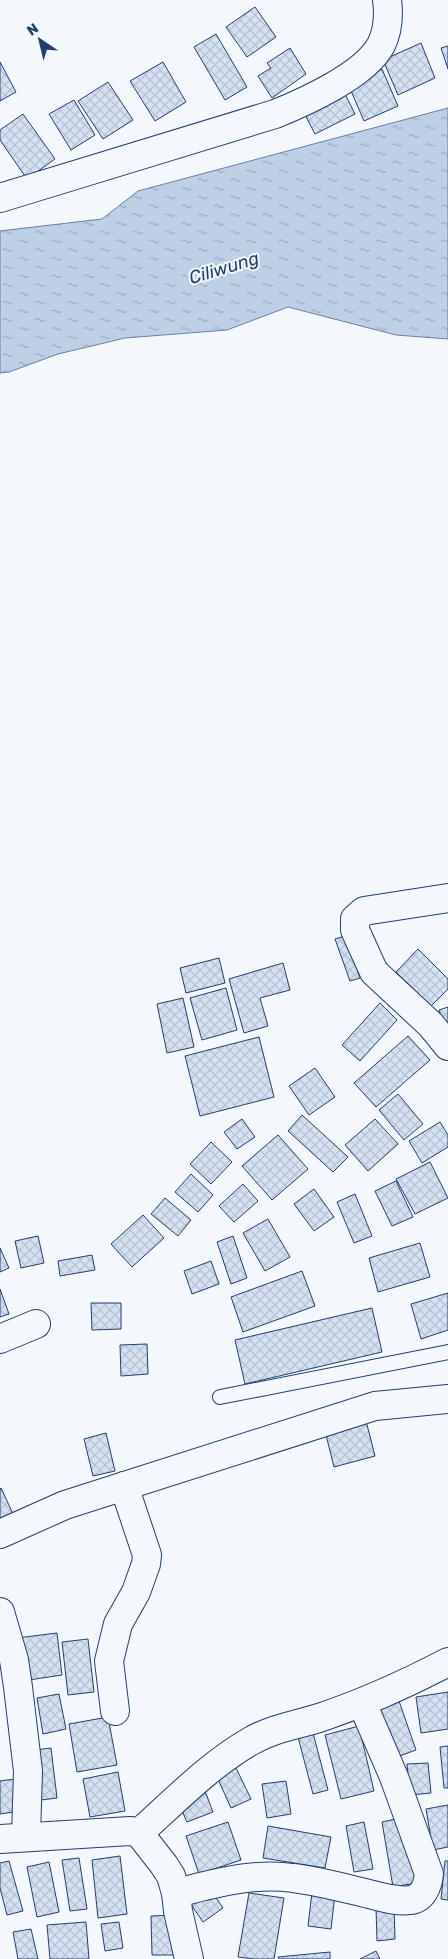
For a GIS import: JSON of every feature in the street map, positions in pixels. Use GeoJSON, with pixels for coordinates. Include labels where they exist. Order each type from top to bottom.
{"type":"FeatureCollection","features":[{"type":"Feature","properties":{"kind":"street"},"geometry":{"type":"LineString","coordinates":[[0,198],[274,114],[309,100],[335,85],[373,58],[382,44],[387,30],[387,0]]}},
{"type":"Feature","properties":{"kind":"street"},"geometry":{"type":"LineString","coordinates":[[448,898],[364,911],[359,914],[354,924],[358,939],[374,972],[431,1025],[448,1046]]}},
{"type":"Feature","properties":{"kind":"street"},"geometry":{"type":"LineString","coordinates":[[0,1339],[36,1324]]}},
{"type":"Feature","properties":{"kind":"street"},"geometry":{"type":"LineString","coordinates":[[0,1534],[65,1505],[375,1406],[448,1399]]}},
{"type":"Feature","properties":{"kind":"street"},"geometry":{"type":"LineString","coordinates":[[115,1711],[108,1661],[118,1624],[136,1592],[146,1564],[147,1555],[124,1486]]}},
{"type":"Feature","properties":{"kind":"street"},"geometry":{"type":"LineString","coordinates":[[0,1612],[14,1660],[28,1771],[13,1838],[130,1831],[139,1833],[171,1876],[188,1959]]}},
{"type":"Feature","properties":{"kind":"street"},"geometry":{"type":"LineString","coordinates":[[139,1833],[205,1773],[252,1740],[270,1732],[362,1703],[448,1662]]}},
{"type":"Feature","properties":{"kind":"street"},"geometry":{"type":"LineString","coordinates":[[176,1893],[261,1876],[292,1877],[410,1900],[421,1894],[428,1885],[429,1874],[394,1777],[362,1703]]}},
{"type":"Feature","properties":{"kind":"lane"},"geometry":{"type":"LineString","coordinates":[[220,1397],[448,1352]]}},
{"type":"Feature","properties":{"kind":"water","name":"Ciliwung"},"geometry":{"type":"Polygon","coordinates":[[[448,108],[448,339],[396,335],[288,307],[227,330],[125,338],[58,354],[9,372],[0,373],[0,231],[102,219],[138,191],[448,108]]]}},
{"type":"Feature","properties":{"kind":"building"},"geometry":{"type":"Polygon","coordinates":[[[255,7],[276,37],[247,57],[226,27],[255,7]]]}},
{"type":"Feature","properties":{"kind":"building"},"geometry":{"type":"Polygon","coordinates":[[[216,34],[247,87],[225,100],[194,47],[216,34]]]}},
{"type":"Feature","properties":{"kind":"building"},"geometry":{"type":"Polygon","coordinates":[[[421,43],[435,78],[398,95],[383,60],[421,43]]]}},
{"type":"Feature","properties":{"kind":"building"},"geometry":{"type":"Polygon","coordinates":[[[448,46],[448,69],[441,48],[448,46]]]}},
{"type":"Feature","properties":{"kind":"building"},"geometry":{"type":"Polygon","coordinates":[[[290,48],[306,74],[272,98],[258,76],[271,68],[267,63],[290,48]]]}},
{"type":"Feature","properties":{"kind":"building"},"geometry":{"type":"Polygon","coordinates":[[[0,62],[16,92],[0,101],[0,62]]]}},
{"type":"Feature","properties":{"kind":"building"},"geometry":{"type":"Polygon","coordinates":[[[163,62],[186,102],[155,121],[130,81],[163,62]]]}},
{"type":"Feature","properties":{"kind":"building"},"geometry":{"type":"Polygon","coordinates":[[[382,69],[398,106],[364,121],[348,84],[382,69]]]}},
{"type":"Feature","properties":{"kind":"building"},"geometry":{"type":"Polygon","coordinates":[[[108,82],[133,120],[103,139],[78,101],[108,82]]]}},
{"type":"Feature","properties":{"kind":"building"},"geometry":{"type":"Polygon","coordinates":[[[342,88],[355,114],[315,134],[302,109],[342,88]]]}},
{"type":"Feature","properties":{"kind":"building"},"geometry":{"type":"Polygon","coordinates":[[[74,100],[95,135],[71,150],[49,114],[74,100]]]}},
{"type":"Feature","properties":{"kind":"building"},"geometry":{"type":"Polygon","coordinates":[[[23,114],[55,159],[27,179],[0,140],[0,130],[23,114]]]}},
{"type":"Feature","properties":{"kind":"building"},"geometry":{"type":"Polygon","coordinates":[[[345,936],[360,978],[350,981],[335,939],[345,936]]]}},
{"type":"Feature","properties":{"kind":"building"},"geometry":{"type":"Polygon","coordinates":[[[418,949],[448,979],[448,989],[431,1006],[396,972],[418,949]]]}},
{"type":"Feature","properties":{"kind":"building"},"geometry":{"type":"Polygon","coordinates":[[[219,958],[225,983],[186,993],[180,968],[219,958]]]}},
{"type":"Feature","properties":{"kind":"building"},"geometry":{"type":"Polygon","coordinates":[[[283,963],[290,990],[260,998],[268,1026],[244,1033],[229,979],[283,963]]]}},
{"type":"Feature","properties":{"kind":"building"},"geometry":{"type":"Polygon","coordinates":[[[226,988],[237,1030],[202,1040],[190,998],[226,988]]]}},
{"type":"Feature","properties":{"kind":"building"},"geometry":{"type":"Polygon","coordinates":[[[183,998],[194,1047],[167,1053],[157,1004],[183,998]]]}},
{"type":"Feature","properties":{"kind":"building"},"geometry":{"type":"Polygon","coordinates":[[[380,1003],[397,1020],[360,1061],[342,1045],[380,1003]]]}},
{"type":"Feature","properties":{"kind":"building"},"geometry":{"type":"Polygon","coordinates":[[[448,1007],[448,1035],[439,1010],[448,1007]]]}},
{"type":"Feature","properties":{"kind":"building"},"geometry":{"type":"Polygon","coordinates":[[[408,1036],[430,1060],[376,1107],[354,1083],[408,1036]]]}},
{"type":"Feature","properties":{"kind":"building"},"geometry":{"type":"Polygon","coordinates":[[[259,1037],[274,1097],[200,1116],[185,1056],[259,1037]]]}},
{"type":"Feature","properties":{"kind":"building"},"geometry":{"type":"Polygon","coordinates":[[[315,1068],[335,1097],[309,1115],[289,1086],[315,1068]]]}},
{"type":"Feature","properties":{"kind":"building"},"geometry":{"type":"Polygon","coordinates":[[[398,1094],[423,1124],[404,1140],[379,1110],[398,1094]]]}},
{"type":"Feature","properties":{"kind":"building"},"geometry":{"type":"Polygon","coordinates":[[[302,1115],[348,1157],[333,1172],[288,1131],[302,1115]]]}},
{"type":"Feature","properties":{"kind":"building"},"geometry":{"type":"Polygon","coordinates":[[[242,1119],[255,1137],[237,1149],[224,1132],[242,1119]]]}},
{"type":"Feature","properties":{"kind":"building"},"geometry":{"type":"Polygon","coordinates":[[[375,1119],[398,1144],[368,1171],[345,1145],[375,1119]]]}},
{"type":"Feature","properties":{"kind":"building"},"geometry":{"type":"Polygon","coordinates":[[[440,1122],[448,1135],[448,1147],[422,1163],[409,1141],[440,1122]]]}},
{"type":"Feature","properties":{"kind":"building"},"geometry":{"type":"Polygon","coordinates":[[[278,1135],[308,1169],[272,1200],[242,1166],[278,1135]]]}},
{"type":"Feature","properties":{"kind":"building"},"geometry":{"type":"Polygon","coordinates":[[[211,1142],[232,1162],[211,1184],[190,1164],[211,1142]]]}},
{"type":"Feature","properties":{"kind":"building"},"geometry":{"type":"Polygon","coordinates":[[[430,1162],[448,1198],[415,1214],[396,1179],[430,1162]]]}},
{"type":"Feature","properties":{"kind":"building"},"geometry":{"type":"Polygon","coordinates":[[[191,1174],[213,1195],[198,1212],[175,1192],[191,1174]]]}},
{"type":"Feature","properties":{"kind":"building"},"geometry":{"type":"Polygon","coordinates":[[[396,1181],[413,1217],[392,1226],[375,1191],[396,1181]]]}},
{"type":"Feature","properties":{"kind":"building"},"geometry":{"type":"Polygon","coordinates":[[[243,1184],[258,1201],[234,1222],[219,1206],[243,1184]]]}},
{"type":"Feature","properties":{"kind":"building"},"geometry":{"type":"Polygon","coordinates":[[[314,1189],[334,1217],[314,1231],[294,1204],[314,1189]]]}},
{"type":"Feature","properties":{"kind":"building"},"geometry":{"type":"Polygon","coordinates":[[[355,1194],[372,1236],[354,1243],[337,1202],[355,1194]]]}},
{"type":"Feature","properties":{"kind":"building"},"geometry":{"type":"Polygon","coordinates":[[[165,1198],[191,1220],[178,1236],[151,1214],[165,1198]]]}},
{"type":"Feature","properties":{"kind":"building"},"geometry":{"type":"Polygon","coordinates":[[[143,1215],[164,1238],[132,1267],[111,1244],[143,1215]]]}},
{"type":"Feature","properties":{"kind":"building"},"geometry":{"type":"Polygon","coordinates":[[[268,1219],[290,1257],[265,1271],[243,1233],[268,1219]]]}},
{"type":"Feature","properties":{"kind":"building"},"geometry":{"type":"Polygon","coordinates":[[[38,1236],[44,1263],[21,1268],[15,1241],[38,1236]]]}},
{"type":"Feature","properties":{"kind":"building"},"geometry":{"type":"Polygon","coordinates":[[[233,1236],[247,1278],[231,1284],[217,1242],[233,1236]]]}},
{"type":"Feature","properties":{"kind":"building"},"geometry":{"type":"Polygon","coordinates":[[[420,1243],[430,1277],[378,1292],[369,1258],[420,1243]]]}},
{"type":"Feature","properties":{"kind":"building"},"geometry":{"type":"Polygon","coordinates":[[[0,1248],[9,1268],[0,1272],[0,1248]]]}},
{"type":"Feature","properties":{"kind":"building"},"geometry":{"type":"Polygon","coordinates":[[[92,1255],[95,1270],[60,1276],[58,1261],[92,1255]]]}},
{"type":"Feature","properties":{"kind":"building"},"geometry":{"type":"Polygon","coordinates":[[[211,1261],[219,1284],[192,1294],[184,1271],[211,1261]]]}},
{"type":"Feature","properties":{"kind":"building"},"geometry":{"type":"Polygon","coordinates":[[[302,1271],[315,1306],[243,1332],[231,1297],[302,1271]]]}},
{"type":"Feature","properties":{"kind":"building"},"geometry":{"type":"Polygon","coordinates":[[[0,1289],[9,1314],[0,1317],[0,1289]]]}},
{"type":"Feature","properties":{"kind":"building"},"geometry":{"type":"Polygon","coordinates":[[[448,1293],[448,1330],[421,1339],[411,1304],[448,1293]]]}},
{"type":"Feature","properties":{"kind":"building"},"geometry":{"type":"Polygon","coordinates":[[[91,1303],[121,1303],[121,1329],[92,1330],[91,1303]]]}},
{"type":"Feature","properties":{"kind":"building"},"geometry":{"type":"Polygon","coordinates":[[[372,1308],[382,1352],[245,1384],[235,1340],[372,1308]]]}},
{"type":"Feature","properties":{"kind":"building"},"geometry":{"type":"Polygon","coordinates":[[[147,1344],[148,1374],[121,1376],[120,1345],[147,1344]]]}},
{"type":"Feature","properties":{"kind":"building"},"geometry":{"type":"Polygon","coordinates":[[[364,1413],[375,1456],[334,1467],[323,1423],[364,1413]]]}},
{"type":"Feature","properties":{"kind":"building"},"geometry":{"type":"Polygon","coordinates":[[[106,1433],[115,1471],[93,1476],[84,1439],[106,1433]]]}},
{"type":"Feature","properties":{"kind":"building"},"geometry":{"type":"Polygon","coordinates":[[[0,1489],[14,1516],[0,1522],[0,1489]]]}},
{"type":"Feature","properties":{"kind":"building"},"geometry":{"type":"Polygon","coordinates":[[[57,1633],[62,1675],[22,1681],[17,1638],[57,1633]]]}},
{"type":"Feature","properties":{"kind":"building"},"geometry":{"type":"Polygon","coordinates":[[[88,1639],[94,1692],[68,1695],[62,1642],[88,1639]]]}},
{"type":"Feature","properties":{"kind":"building"},"geometry":{"type":"Polygon","coordinates":[[[448,1692],[448,1729],[421,1733],[416,1697],[448,1692]]]}},
{"type":"Feature","properties":{"kind":"building"},"geometry":{"type":"Polygon","coordinates":[[[59,1694],[66,1729],[43,1734],[37,1698],[59,1694]]]}},
{"type":"Feature","properties":{"kind":"building"},"geometry":{"type":"Polygon","coordinates":[[[399,1701],[416,1750],[391,1759],[374,1710],[399,1701]]]}},
{"type":"Feature","properties":{"kind":"building"},"geometry":{"type":"Polygon","coordinates":[[[108,1717],[117,1765],[77,1772],[69,1724],[108,1717]]]}},
{"type":"Feature","properties":{"kind":"building"},"geometry":{"type":"Polygon","coordinates":[[[359,1726],[374,1791],[341,1799],[325,1735],[359,1726]]]}},
{"type":"Feature","properties":{"kind":"building"},"geometry":{"type":"Polygon","coordinates":[[[313,1733],[328,1790],[313,1794],[298,1737],[313,1733]]]}},
{"type":"Feature","properties":{"kind":"building"},"geometry":{"type":"Polygon","coordinates":[[[448,1746],[448,1788],[444,1788],[440,1747],[448,1746]]]}},
{"type":"Feature","properties":{"kind":"building"},"geometry":{"type":"Polygon","coordinates":[[[51,1748],[57,1798],[41,1800],[35,1750],[51,1748]]]}},
{"type":"Feature","properties":{"kind":"building"},"geometry":{"type":"Polygon","coordinates":[[[428,1763],[431,1793],[410,1795],[407,1764],[428,1763]]]}},
{"type":"Feature","properties":{"kind":"building"},"geometry":{"type":"Polygon","coordinates":[[[236,1768],[251,1799],[231,1808],[217,1777],[236,1768]]]}},
{"type":"Feature","properties":{"kind":"building"},"geometry":{"type":"Polygon","coordinates":[[[118,1772],[125,1811],[90,1817],[83,1779],[118,1772]]]}},
{"type":"Feature","properties":{"kind":"building"},"geometry":{"type":"Polygon","coordinates":[[[15,1779],[20,1811],[0,1814],[0,1781],[15,1779]]]}},
{"type":"Feature","properties":{"kind":"building"},"geometry":{"type":"Polygon","coordinates":[[[286,1781],[291,1814],[267,1818],[262,1784],[286,1781]]]}},
{"type":"Feature","properties":{"kind":"building"},"geometry":{"type":"Polygon","coordinates":[[[205,1791],[213,1812],[187,1822],[178,1802],[205,1791]]]}},
{"type":"Feature","properties":{"kind":"building"},"geometry":{"type":"Polygon","coordinates":[[[448,1805],[448,1847],[433,1850],[426,1809],[448,1805]]]}},
{"type":"Feature","properties":{"kind":"building"},"geometry":{"type":"Polygon","coordinates":[[[405,1817],[416,1883],[393,1887],[382,1822],[405,1817]]]}},
{"type":"Feature","properties":{"kind":"building"},"geometry":{"type":"Polygon","coordinates":[[[228,1822],[241,1860],[199,1874],[186,1836],[228,1822]]]}},
{"type":"Feature","properties":{"kind":"building"},"geometry":{"type":"Polygon","coordinates":[[[364,1822],[373,1869],[354,1872],[346,1826],[364,1822]]]}},
{"type":"Feature","properties":{"kind":"building"},"geometry":{"type":"Polygon","coordinates":[[[268,1826],[331,1837],[325,1868],[263,1858],[268,1826]]]}},
{"type":"Feature","properties":{"kind":"building"},"geometry":{"type":"Polygon","coordinates":[[[120,1856],[127,1914],[98,1918],[92,1860],[120,1856]]]}},
{"type":"Feature","properties":{"kind":"building"},"geometry":{"type":"Polygon","coordinates":[[[79,1858],[87,1909],[70,1911],[62,1860],[79,1858]]]}},
{"type":"Feature","properties":{"kind":"building"},"geometry":{"type":"Polygon","coordinates":[[[9,1861],[23,1911],[7,1915],[0,1888],[0,1863],[9,1861]]]}},
{"type":"Feature","properties":{"kind":"building"},"geometry":{"type":"Polygon","coordinates":[[[445,1861],[448,1861],[448,1900],[441,1899],[445,1861]]]}},
{"type":"Feature","properties":{"kind":"building"},"geometry":{"type":"Polygon","coordinates":[[[49,1862],[59,1912],[37,1917],[27,1867],[49,1862]]]}},
{"type":"Feature","properties":{"kind":"building"},"geometry":{"type":"Polygon","coordinates":[[[208,1886],[223,1908],[203,1922],[188,1900],[208,1886]]]}},
{"type":"Feature","properties":{"kind":"building"},"geometry":{"type":"Polygon","coordinates":[[[312,1892],[335,1894],[331,1929],[308,1926],[312,1892]]]}},
{"type":"Feature","properties":{"kind":"building"},"geometry":{"type":"Polygon","coordinates":[[[249,1893],[284,1898],[274,1959],[238,1957],[249,1893]]]}},
{"type":"Feature","properties":{"kind":"building"},"geometry":{"type":"Polygon","coordinates":[[[394,1907],[395,1939],[377,1941],[376,1908],[394,1907]]]}},
{"type":"Feature","properties":{"kind":"building"},"geometry":{"type":"Polygon","coordinates":[[[176,1915],[175,1955],[152,1955],[151,1916],[176,1915]]]}},
{"type":"Feature","properties":{"kind":"building"},"geometry":{"type":"Polygon","coordinates":[[[86,1922],[89,1959],[50,1959],[47,1925],[86,1922]]]}},
{"type":"Feature","properties":{"kind":"building"},"geometry":{"type":"Polygon","coordinates":[[[119,1922],[123,1948],[105,1951],[101,1924],[119,1922]]]}},
{"type":"Feature","properties":{"kind":"building"},"geometry":{"type":"Polygon","coordinates":[[[31,1929],[38,1959],[18,1959],[13,1932],[31,1929]]]}},
{"type":"Feature","properties":{"kind":"building"},"geometry":{"type":"Polygon","coordinates":[[[376,1951],[380,1959],[360,1959],[376,1951]]]}},
{"type":"Feature","properties":{"kind":"building"},"geometry":{"type":"Polygon","coordinates":[[[330,1952],[330,1959],[279,1959],[278,1957],[330,1952]]]}}]}
